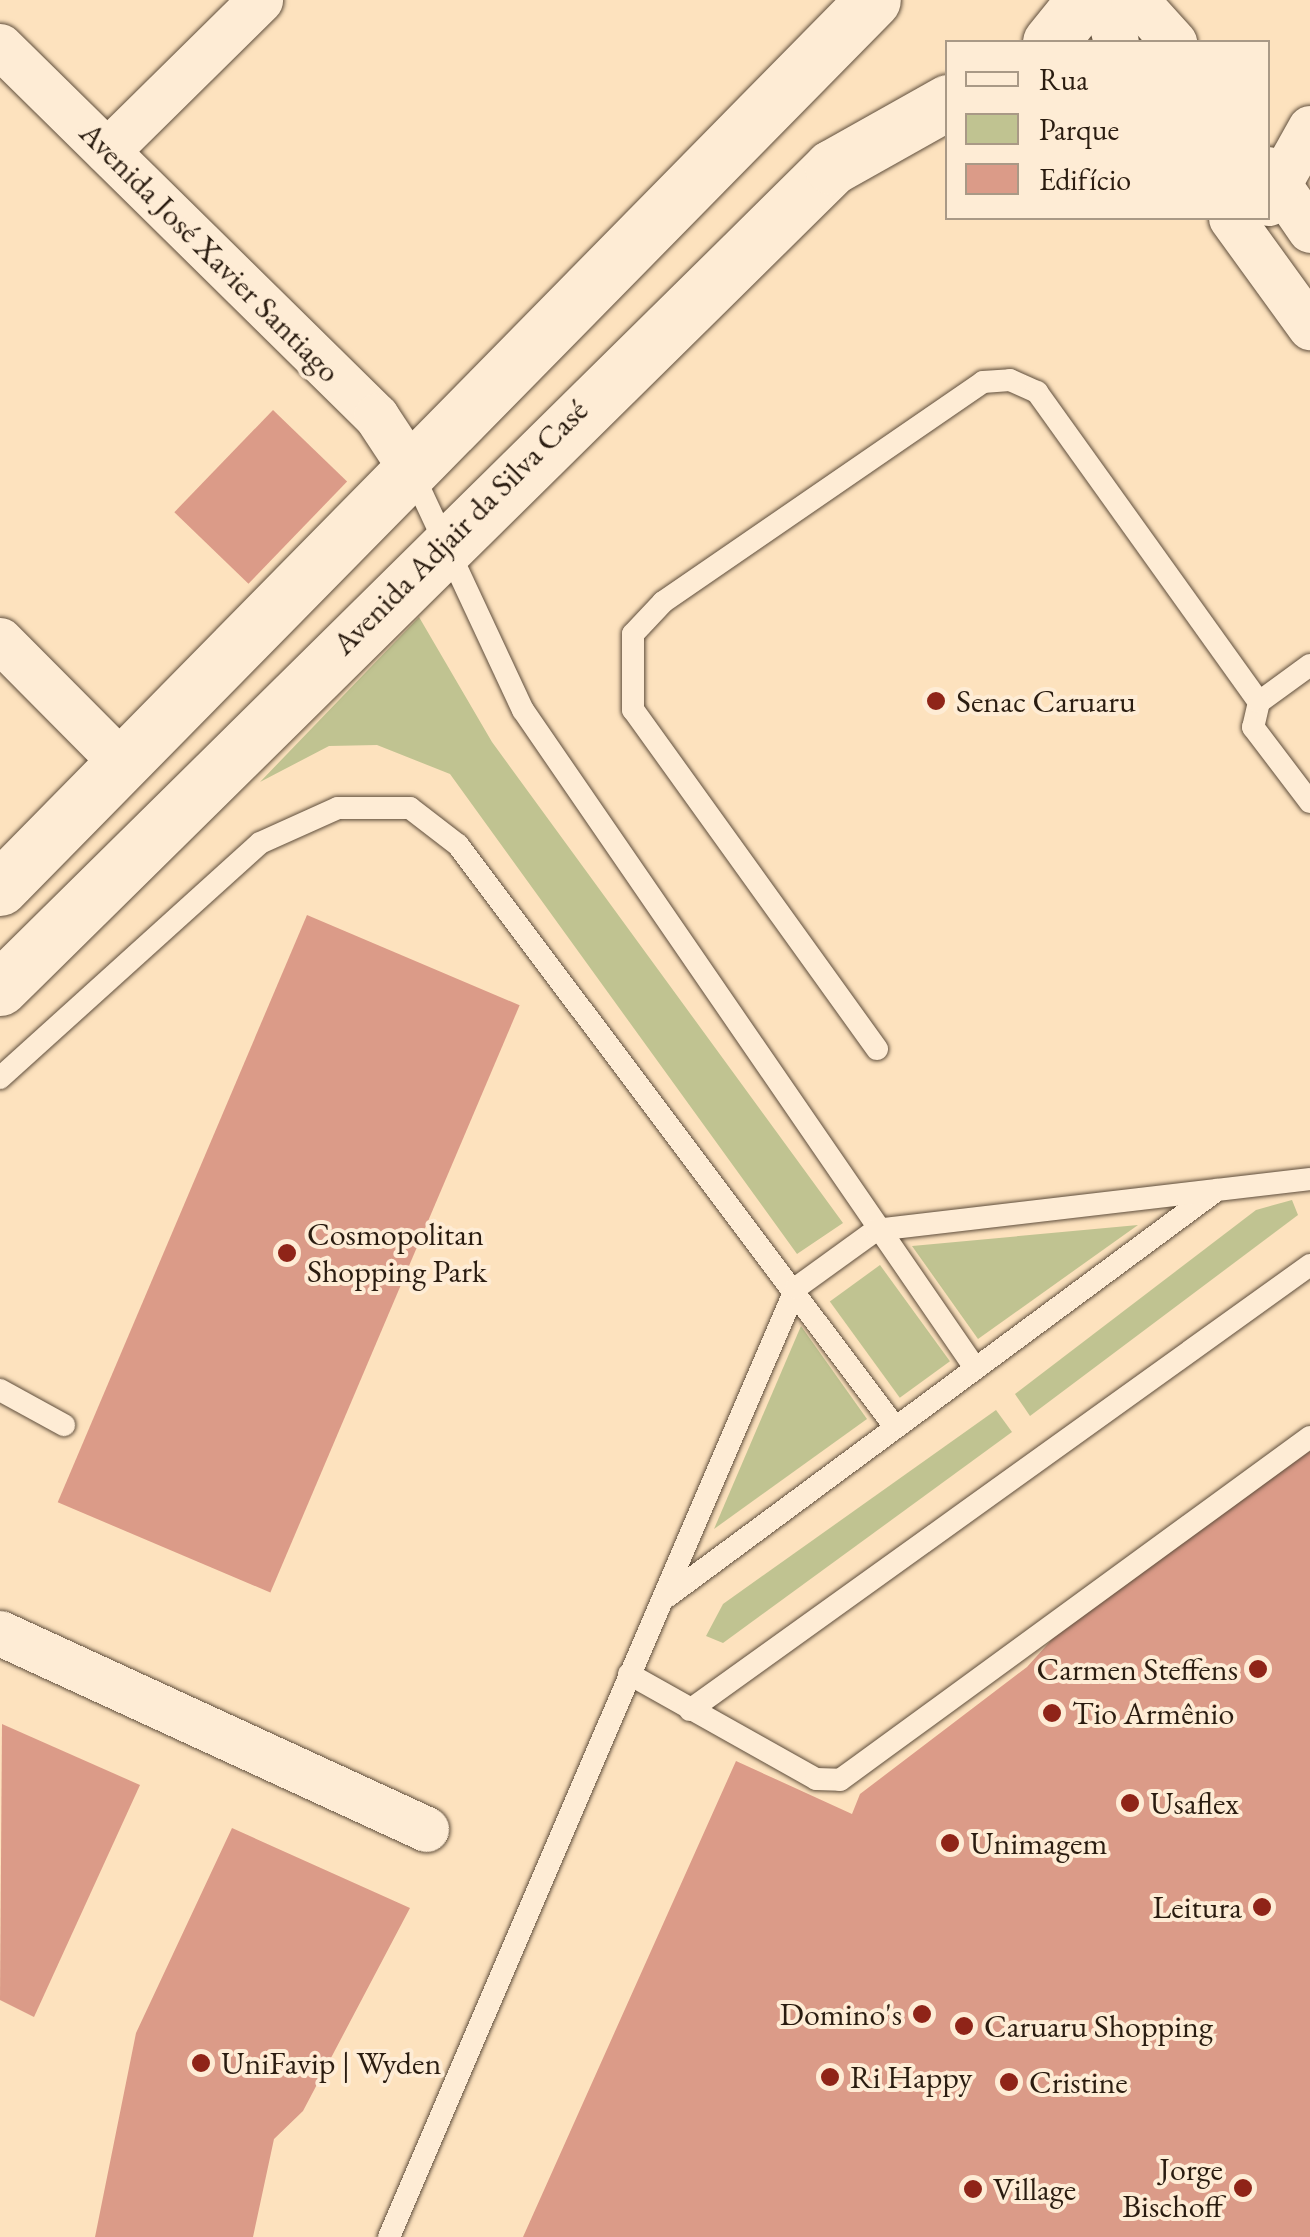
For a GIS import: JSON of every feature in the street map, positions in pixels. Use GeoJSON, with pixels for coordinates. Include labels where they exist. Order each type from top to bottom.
{"type":"FeatureCollection","features":[{"type":"Feature","properties":{"kind":"main road"},"geometry":{"type":"LineString","coordinates":[[0,888],[409,466],[873,0]]}},
{"type":"Feature","properties":{"kind":"main road"},"geometry":{"type":"LineString","coordinates":[[1052,40],[1084,0]]}},
{"type":"Feature","properties":{"kind":"main road","name":"Avenida Adjair da Silva Casé"},"geometry":{"type":"LineString","coordinates":[[0,988],[446,540],[832,167],[945,104]]}},
{"type":"Feature","properties":{"kind":"street"},"geometry":{"type":"LineString","coordinates":[[108,151],[260,0]]}},
{"type":"Feature","properties":{"kind":"street"},"geometry":{"type":"LineString","coordinates":[[1105,0],[1115,40]]}},
{"type":"Feature","properties":{"kind":"street"},"geometry":{"type":"LineString","coordinates":[[1136,0],[1172,40]]}},
{"type":"Feature","properties":{"kind":"street","name":"Avenida José Xavier Santiago"},"geometry":{"type":"LineString","coordinates":[[0,46],[376,416],[409,466]]}},
{"type":"Feature","properties":{"kind":"street"},"geometry":{"type":"LineString","coordinates":[[1270,187],[1310,128]]}},
{"type":"Feature","properties":{"kind":"street"},"geometry":{"type":"LineString","coordinates":[[1270,211],[1310,230]]}},
{"type":"Feature","properties":{"kind":"street"},"geometry":{"type":"LineString","coordinates":[[1264,220],[1310,327]]}},
{"type":"Feature","properties":{"kind":"street"},"geometry":{"type":"LineString","coordinates":[[0,640],[120,762]]}},
{"type":"Feature","properties":{"kind":"street"},"geometry":{"type":"LineString","coordinates":[[0,1632],[426,1829]]}},
{"type":"Feature","properties":{"kind":"lane"},"geometry":{"type":"LineString","coordinates":[[878,1049],[632,710],[633,634],[663,602],[983,382],[1010,380],[1037,392],[1259,702]]}},
{"type":"Feature","properties":{"kind":"lane"},"geometry":{"type":"LineString","coordinates":[[409,466],[523,710],[876,1230],[973,1365]]}},
{"type":"Feature","properties":{"kind":"lane"},"geometry":{"type":"LineString","coordinates":[[1310,666],[1259,702],[1253,727],[1310,802]]}},
{"type":"Feature","properties":{"kind":"lane"},"geometry":{"type":"LineString","coordinates":[[0,1078],[260,843],[338,808],[410,808],[458,845],[796,1288],[892,1422]]}},
{"type":"Feature","properties":{"kind":"lane"},"geometry":{"type":"LineString","coordinates":[[389,2237],[796,1288],[876,1230],[1310,1180]]}},
{"type":"Feature","properties":{"kind":"lane"},"geometry":{"type":"LineString","coordinates":[[666,1598],[892,1422],[1219,1188]]}},
{"type":"Feature","properties":{"kind":"lane"},"geometry":{"type":"LineString","coordinates":[[690,1710],[1310,1265]]}},
{"type":"Feature","properties":{"kind":"lane"},"geometry":{"type":"LineString","coordinates":[[0,1390],[64,1425]]}},
{"type":"Feature","properties":{"kind":"lane"},"geometry":{"type":"LineString","coordinates":[[629,1674],[816,1779],[840,1780],[1310,1436]]}},
{"type":"Feature","properties":{"kind":"green space"},"geometry":{"type":"Polygon","coordinates":[[[419,617],[492,742],[843,1223],[797,1254],[450,774],[377,745],[329,746],[260,782],[419,617]]]}},
{"type":"Feature","properties":{"kind":"green space"},"geometry":{"type":"Polygon","coordinates":[[[1292,1200],[1298,1215],[1030,1416],[1015,1394],[1256,1210],[1292,1200]]]}},
{"type":"Feature","properties":{"kind":"green space"},"geometry":{"type":"Polygon","coordinates":[[[1138,1225],[978,1339],[912,1246],[1138,1225]]]}},
{"type":"Feature","properties":{"kind":"green space"},"geometry":{"type":"Polygon","coordinates":[[[880,1265],[950,1361],[900,1398],[830,1301],[880,1265]]]}},
{"type":"Feature","properties":{"kind":"green space"},"geometry":{"type":"Polygon","coordinates":[[[801,1326],[867,1419],[714,1529],[801,1326]]]}},
{"type":"Feature","properties":{"kind":"green space"},"geometry":{"type":"Polygon","coordinates":[[[996,1410],[1012,1432],[723,1643],[706,1636],[723,1604],[996,1410]]]}},
{"type":"Feature","properties":{"kind":"building"},"geometry":{"type":"Polygon","coordinates":[[[273,410],[347,482],[248,584],[174,512],[273,410]]]}},
{"type":"Feature","properties":{"kind":"building","name":"Cosmopolitan Shopping Park"},"geometry":{"type":"Polygon","coordinates":[[[307,915],[520,1005],[270,1593],[58,1502],[307,915]]]}},
{"type":"Feature","properties":{"kind":"building","name":"Caruaru Shopping"},"geometry":{"type":"Polygon","coordinates":[[[1310,1451],[1310,2237],[523,2237],[736,1761],[852,1814],[860,1794],[1027,1667],[1072,1617],[1310,1451]]]}},
{"type":"Feature","properties":{"kind":"building"},"geometry":{"type":"Polygon","coordinates":[[[2,1724],[140,1785],[34,2017],[0,2000],[2,1724]]]}},
{"type":"Feature","properties":{"kind":"building"},"geometry":{"type":"Polygon","coordinates":[[[232,1828],[410,1908],[303,2111],[274,2139],[253,2237],[95,2237],[136,2033],[232,1828]]]}},
{"type":"Feature","properties":{"kind":"place","name":"Senac Caruaru"},"geometry":{"type":"Point","coordinates":[936,701]}},
{"type":"Feature","properties":{"kind":"place","name":"Cosmopolitan Shopping Park"},"geometry":{"type":"Point","coordinates":[287,1253]}},
{"type":"Feature","properties":{"kind":"place","name":"Carmen Steffens"},"geometry":{"type":"Point","coordinates":[1258,1669]}},
{"type":"Feature","properties":{"kind":"place","name":"Tio Armênio"},"geometry":{"type":"Point","coordinates":[1052,1713]}},
{"type":"Feature","properties":{"kind":"place","name":"Usaflex"},"geometry":{"type":"Point","coordinates":[1130,1803]}},
{"type":"Feature","properties":{"kind":"place","name":"Unimagem"},"geometry":{"type":"Point","coordinates":[950,1843]}},
{"type":"Feature","properties":{"kind":"place","name":"Leitura"},"geometry":{"type":"Point","coordinates":[1262,1907]}},
{"type":"Feature","properties":{"kind":"place","name":"Domino's"},"geometry":{"type":"Point","coordinates":[922,2014]}},
{"type":"Feature","properties":{"kind":"place","name":"Caruaru Shopping"},"geometry":{"type":"Point","coordinates":[964,2026]}},
{"type":"Feature","properties":{"kind":"place","name":"UniFavip | Wyden"},"geometry":{"type":"Point","coordinates":[201,2063]}},
{"type":"Feature","properties":{"kind":"place","name":"Ri Happy"},"geometry":{"type":"Point","coordinates":[830,2077]}},
{"type":"Feature","properties":{"kind":"place","name":"Cristine"},"geometry":{"type":"Point","coordinates":[1009,2082]}},
{"type":"Feature","properties":{"kind":"place","name":"Jorge Bischoff"},"geometry":{"type":"Point","coordinates":[1243,2188]}},
{"type":"Feature","properties":{"kind":"place","name":"Village"},"geometry":{"type":"Point","coordinates":[973,2189]}}]}
